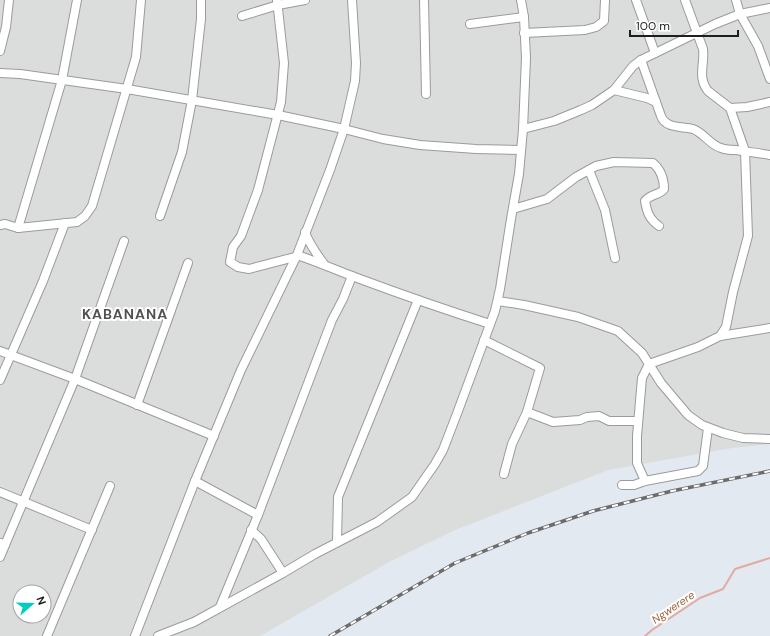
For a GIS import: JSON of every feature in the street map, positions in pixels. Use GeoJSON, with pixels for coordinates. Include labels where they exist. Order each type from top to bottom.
{"type":"FeatureCollection","features":[{"type":"Feature","properties":{"kind":"street"},"geometry":{"type":"LineString","coordinates":[[0,51],[6,27],[9,0]]}},
{"type":"Feature","properties":{"kind":"street"},"geometry":{"type":"LineString","coordinates":[[18,228],[62,80],[77,0]]}},
{"type":"Feature","properties":{"kind":"street"},"geometry":{"type":"LineString","coordinates":[[0,225],[5,224],[18,228],[77,222],[85,216],[92,206],[136,57],[140,0]]}},
{"type":"Feature","properties":{"kind":"street"},"geometry":{"type":"LineString","coordinates":[[160,216],[182,152],[192,100],[201,19],[200,0]]}},
{"type":"Feature","properties":{"kind":"street"},"geometry":{"type":"LineString","coordinates":[[242,16],[277,2],[305,0]]}},
{"type":"Feature","properties":{"kind":"street"},"geometry":{"type":"LineString","coordinates":[[135,636],[195,481],[241,370],[296,256],[330,170],[344,129],[355,81],[352,0]]}},
{"type":"Feature","properties":{"kind":"street"},"geometry":{"type":"LineString","coordinates":[[424,0],[426,94]]}},
{"type":"Feature","properties":{"kind":"street"},"geometry":{"type":"LineString","coordinates":[[158,636],[194,622],[337,542],[377,522],[412,497],[443,450],[498,301],[519,174],[523,129],[526,65],[524,17],[521,0]]}},
{"type":"Feature","properties":{"kind":"street"},"geometry":{"type":"LineString","coordinates":[[524,33],[586,30],[596,27],[604,21],[605,0]]}},
{"type":"Feature","properties":{"kind":"street"},"geometry":{"type":"LineString","coordinates":[[636,0],[655,53]]}},
{"type":"Feature","properties":{"kind":"street"},"geometry":{"type":"LineString","coordinates":[[685,0],[703,48],[704,55],[701,74],[706,88],[730,108],[745,151],[748,236],[733,292],[726,326],[720,336]]}},
{"type":"Feature","properties":{"kind":"street"},"geometry":{"type":"LineString","coordinates":[[736,0],[740,14],[758,46],[770,79]]}},
{"type":"Feature","properties":{"kind":"street"},"geometry":{"type":"LineString","coordinates":[[277,2],[284,63],[281,102],[258,190],[242,236],[233,247],[230,262],[238,267],[249,269],[296,256],[324,264],[418,300],[490,324]]}},
{"type":"Feature","properties":{"kind":"street"},"geometry":{"type":"LineString","coordinates":[[523,129],[581,110],[614,90],[633,66],[655,53],[740,14],[770,8]]}},
{"type":"Feature","properties":{"kind":"street"},"geometry":{"type":"LineString","coordinates":[[470,24],[524,17]]}},
{"type":"Feature","properties":{"kind":"street"},"geometry":{"type":"LineString","coordinates":[[641,60],[662,120],[665,123],[680,128],[693,129],[702,134],[710,143],[721,148],[770,154]]}},
{"type":"Feature","properties":{"kind":"street"},"geometry":{"type":"LineString","coordinates":[[0,73],[127,89],[278,115],[344,129],[383,140],[420,145],[476,149],[521,150]]}},
{"type":"Feature","properties":{"kind":"street"},"geometry":{"type":"LineString","coordinates":[[614,90],[647,98],[656,102]]}},
{"type":"Feature","properties":{"kind":"street"},"geometry":{"type":"LineString","coordinates":[[730,108],[747,107],[770,102]]}},
{"type":"Feature","properties":{"kind":"street"},"geometry":{"type":"LineString","coordinates":[[513,209],[547,199],[576,178],[604,163],[653,163],[660,168],[663,176],[664,189],[662,192],[652,195],[646,201],[648,216],[659,226]]}},
{"type":"Feature","properties":{"kind":"street"},"geometry":{"type":"LineString","coordinates":[[589,170],[605,210],[615,258]]}},
{"type":"Feature","properties":{"kind":"street"},"geometry":{"type":"LineString","coordinates":[[0,380],[43,281],[65,223]]}},
{"type":"Feature","properties":{"kind":"street"},"geometry":{"type":"LineString","coordinates":[[305,232],[314,250],[324,264]]}},
{"type":"Feature","properties":{"kind":"street"},"geometry":{"type":"LineString","coordinates":[[0,557],[2,544],[24,502],[75,379],[124,241]]}},
{"type":"Feature","properties":{"kind":"street"},"geometry":{"type":"LineString","coordinates":[[136,405],[188,263]]}},
{"type":"Feature","properties":{"kind":"street"},"geometry":{"type":"LineString","coordinates":[[220,607],[258,515],[332,320],[344,299],[352,276]]}},
{"type":"Feature","properties":{"kind":"street"},"geometry":{"type":"LineString","coordinates":[[337,542],[338,497],[418,300]]}},
{"type":"Feature","properties":{"kind":"street"},"geometry":{"type":"LineString","coordinates":[[498,301],[578,316],[618,331],[642,353],[661,383],[688,415],[702,425],[723,433],[743,438],[770,439]]}},
{"type":"Feature","properties":{"kind":"street"},"geometry":{"type":"LineString","coordinates":[[645,481],[637,463],[638,422],[642,378],[649,364],[698,347],[720,336],[770,328]]}},
{"type":"Feature","properties":{"kind":"street"},"geometry":{"type":"LineString","coordinates":[[484,340],[540,368],[526,412],[512,444],[504,474]]}},
{"type":"Feature","properties":{"kind":"street"},"geometry":{"type":"LineString","coordinates":[[0,351],[75,379],[214,436]]}},
{"type":"Feature","properties":{"kind":"street"},"geometry":{"type":"LineString","coordinates":[[526,412],[554,422],[580,420],[587,417],[599,416],[609,420],[638,422]]}},
{"type":"Feature","properties":{"kind":"street"},"geometry":{"type":"LineString","coordinates":[[622,485],[634,485],[645,481],[698,471],[703,466],[708,428]]}},
{"type":"Feature","properties":{"kind":"street"},"geometry":{"type":"LineString","coordinates":[[195,481],[258,515]]}},
{"type":"Feature","properties":{"kind":"street"},"geometry":{"type":"LineString","coordinates":[[47,636],[110,486]]}},
{"type":"Feature","properties":{"kind":"street"},"geometry":{"type":"LineString","coordinates":[[0,492],[92,530]]}},
{"type":"Feature","properties":{"kind":"street"},"geometry":{"type":"LineString","coordinates":[[252,530],[261,539],[283,573]]}},
{"type":"Feature","properties":{"kind":"shaded area"},"geometry":{"type":"Polygon","coordinates":[[[0,0],[770,0],[770,444],[732,448],[608,470],[453,531],[389,562],[260,636],[0,636],[0,0]]]}},
{"type":"Feature","properties":{"kind":"waterway","name":"Ngwerere"},"geometry":{"type":"LineString","coordinates":[[645,636],[700,598],[723,589],[735,569],[770,558]]}},
{"type":"Feature","properties":{"kind":"railway"},"geometry":{"type":"LineString","coordinates":[[330,636],[455,563],[528,533],[593,511],[672,491],[770,471]]}},
{"type":"Feature","properties":{"kind":"district","name":"KABANANA"},"geometry":{"type":"Point","coordinates":[125,314]}}]}
